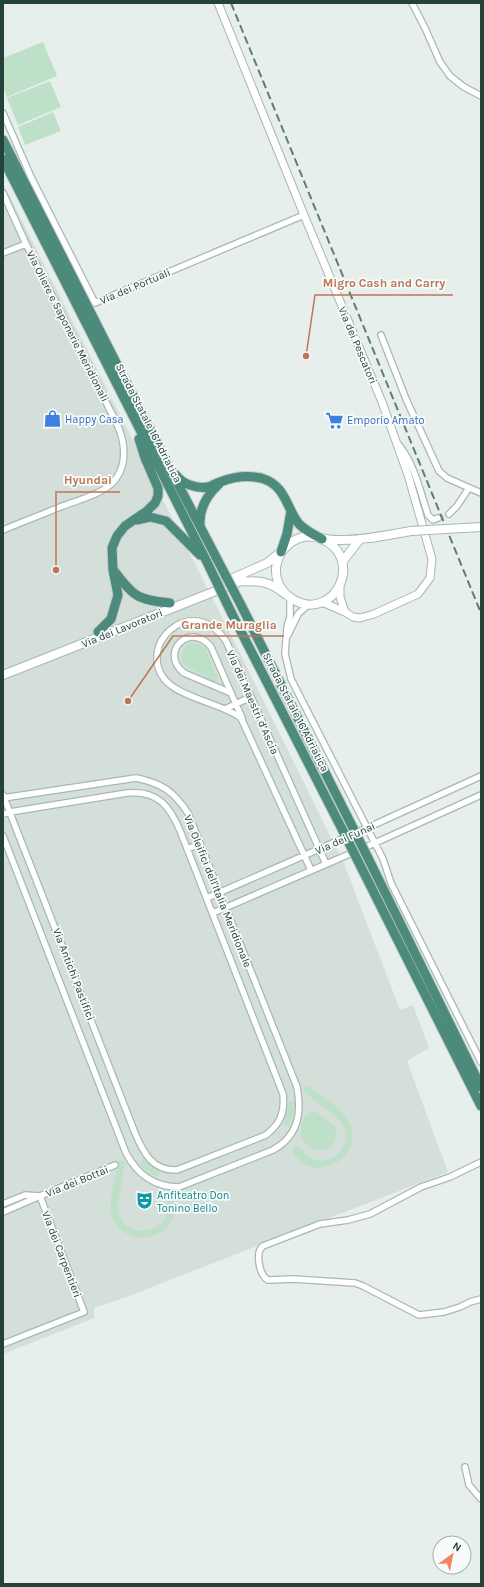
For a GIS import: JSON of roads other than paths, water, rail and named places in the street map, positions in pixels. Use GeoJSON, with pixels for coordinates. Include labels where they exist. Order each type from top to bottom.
{"type":"FeatureCollection","features":[{"type":"Feature","properties":{"kind":"highway","name":"Strada Statale 16 Adriatica"},"geometry":{"type":"LineString","coordinates":[[3,140],[241,605],[481,1086]]}},
{"type":"Feature","properties":{"kind":"highway","name":"Strada Statale 16 Adriatica"},"geometry":{"type":"LineString","coordinates":[[3,159],[481,1106]]}},
{"type":"Feature","properties":{"kind":"highway"},"geometry":{"type":"LineString","coordinates":[[98,632],[111,619],[118,595],[113,570],[112,548],[125,526],[155,503],[158,496],[158,488],[145,458],[130,412]]}},
{"type":"Feature","properties":{"kind":"highway"},"geometry":{"type":"LineString","coordinates":[[166,461],[179,479],[186,484],[208,487],[226,480],[248,476],[263,479],[277,488],[286,499],[291,511],[300,525],[322,539]]}},
{"type":"Feature","properties":{"kind":"highway"},"geometry":{"type":"LineString","coordinates":[[200,527],[200,516],[204,504],[218,484],[226,480]]}},
{"type":"Feature","properties":{"kind":"highway"},"geometry":{"type":"LineString","coordinates":[[281,552],[287,534],[291,511]]}},
{"type":"Feature","properties":{"kind":"highway"},"geometry":{"type":"LineString","coordinates":[[134,520],[150,517],[166,521],[207,562]]}},
{"type":"Feature","properties":{"kind":"highway"},"geometry":{"type":"LineString","coordinates":[[113,570],[129,591],[143,599],[170,604]]}},
{"type":"Feature","properties":{"kind":"main road"},"geometry":{"type":"LineString","coordinates":[[239,579],[267,563],[289,544],[300,538],[311,536],[322,539],[336,540],[360,539],[411,531],[481,527]]}},
{"type":"Feature","properties":{"kind":"main road"},"geometry":{"type":"LineString","coordinates":[[239,579],[262,581],[277,587],[288,596],[300,602],[309,604],[322,602],[331,596],[340,586],[344,574],[342,561],[336,549],[322,539]]}},
{"type":"Feature","properties":{"kind":"main road"},"geometry":{"type":"LineString","coordinates":[[342,561],[360,539]]}},
{"type":"Feature","properties":{"kind":"main road"},"geometry":{"type":"LineString","coordinates":[[281,552],[277,563],[276,575],[280,585],[288,596]]}},
{"type":"Feature","properties":{"kind":"main road","name":"Via dei Lavoratori"},"geometry":{"type":"LineString","coordinates":[[3,670],[170,604],[239,579]]}},
{"type":"Feature","properties":{"kind":"main road","name":"Via dei Lavoratori"},"geometry":{"type":"LineString","coordinates":[[3,675],[239,579]]}},
{"type":"Feature","properties":{"kind":"street","name":"Via dei Pescatori"},"geometry":{"type":"LineString","coordinates":[[218,3],[382,402],[408,475],[430,552],[432,565],[430,578],[418,594],[374,614],[360,618],[353,617],[322,602]]}},
{"type":"Feature","properties":{"kind":"street"},"geometry":{"type":"LineString","coordinates":[[412,3],[440,62],[450,76],[464,87],[481,96]]}},
{"type":"Feature","properties":{"kind":"street","name":"Via dei Portuali"},"geometry":{"type":"LineString","coordinates":[[3,113],[30,177],[95,303],[304,215]]}},
{"type":"Feature","properties":{"kind":"street","name":"Via Oliere e Saponerie Meridionali"},"geometry":{"type":"LineString","coordinates":[[3,193],[26,244],[120,431],[124,449],[122,466],[114,480],[101,491],[3,530]]}},
{"type":"Feature","properties":{"kind":"street"},"geometry":{"type":"LineString","coordinates":[[3,254],[26,244]]}},
{"type":"Feature","properties":{"kind":"street"},"geometry":{"type":"LineString","coordinates":[[381,335],[406,398],[439,471],[447,478],[481,493]]}},
{"type":"Feature","properties":{"kind":"street"},"geometry":{"type":"LineString","coordinates":[[396,441],[406,455],[414,471],[428,515],[433,520],[438,518]]}},
{"type":"Feature","properties":{"kind":"street"},"geometry":{"type":"LineString","coordinates":[[449,514],[460,502],[469,488]]}},
{"type":"Feature","properties":{"kind":"street"},"geometry":{"type":"LineString","coordinates":[[340,586],[340,597],[345,612]]}},
{"type":"Feature","properties":{"kind":"street"},"geometry":{"type":"LineString","coordinates":[[288,596],[290,617],[287,627],[285,654],[291,679],[368,828],[383,859],[394,890],[481,1062]]}},
{"type":"Feature","properties":{"kind":"street"},"geometry":{"type":"LineString","coordinates":[[287,638],[298,614],[309,604]]}},
{"type":"Feature","properties":{"kind":"street","name":"Via dei Maestri d’Ascia"},"geometry":{"type":"LineString","coordinates":[[311,870],[244,722],[236,714],[177,689],[168,682],[161,673],[158,661],[158,649],[165,635],[172,628],[181,623],[192,621],[202,622],[212,626],[220,632],[226,640],[326,864]]}},
{"type":"Feature","properties":{"kind":"street"},"geometry":{"type":"LineString","coordinates":[[231,693],[184,673],[174,658],[180,642],[191,637],[202,639],[207,642],[211,647],[244,722]]}},
{"type":"Feature","properties":{"kind":"street"},"geometry":{"type":"LineString","coordinates":[[225,709],[251,697]]}},
{"type":"Feature","properties":{"kind":"street","name":"Via dei Funai"},"geometry":{"type":"LineString","coordinates":[[208,898],[368,828],[481,776]]}},
{"type":"Feature","properties":{"kind":"street","name":"Via Oleifici dell'Italia Meridionale"},"geometry":{"type":"LineString","coordinates":[[3,797],[136,778],[150,780],[166,788],[179,800],[188,813],[298,1087]]}},
{"type":"Feature","properties":{"kind":"street","name":"Via Oleifici dell'Italia Meridionale"},"geometry":{"type":"LineString","coordinates":[[3,814],[138,792],[152,796],[165,804],[175,818],[208,898],[283,1094]]}},
{"type":"Feature","properties":{"kind":"street","name":"Via dei Funai"},"geometry":{"type":"LineString","coordinates":[[214,913],[481,795]]}},
{"type":"Feature","properties":{"kind":"street","name":"Via Antichi Pastifici"},"geometry":{"type":"LineString","coordinates":[[3,797],[144,1154],[162,1168],[177,1170],[266,1135],[274,1128],[280,1119],[284,1106],[283,1094]]}},
{"type":"Feature","properties":{"kind":"street","name":"Via Antichi Pastifici"},"geometry":{"type":"LineString","coordinates":[[3,836],[126,1153],[132,1165],[142,1175],[166,1186],[183,1186],[281,1146],[294,1129],[298,1117],[300,1102],[298,1087]]}},
{"type":"Feature","properties":{"kind":"street"},"geometry":{"type":"LineString","coordinates":[[187,849],[200,844]]}},
{"type":"Feature","properties":{"kind":"street"},"geometry":{"type":"LineString","coordinates":[[481,1162],[450,1177],[421,1187],[370,1214],[348,1220],[320,1224],[263,1246],[258,1254],[262,1274],[268,1280],[293,1279],[354,1283],[363,1286],[419,1315],[444,1312],[481,1299]]}},
{"type":"Feature","properties":{"kind":"street","name":"Via dei Bottai"},"geometry":{"type":"LineString","coordinates":[[3,1212],[115,1165]]}},
{"type":"Feature","properties":{"kind":"street","name":"Via dei Bottai"},"geometry":{"type":"LineString","coordinates":[[3,1204],[25,1195],[40,1196]]}},
{"type":"Feature","properties":{"kind":"street","name":"Via dei Carpentieri"},"geometry":{"type":"LineString","coordinates":[[3,1344],[84,1312],[40,1196]]}},
{"type":"Feature","properties":{"kind":"street"},"geometry":{"type":"LineString","coordinates":[[465,1467],[469,1485],[481,1499]]}},
{"type":"Feature","properties":{"kind":"tunnel"},"geometry":{"type":"LineString","coordinates":[[438,518],[449,514]]}},
{"type":"Feature","properties":{"kind":"railway"},"geometry":{"type":"LineString","coordinates":[[231,3],[481,613]]}},
{"type":"Feature","properties":{"kind":"place","name":"Migro Cash and Carry"},"geometry":{"type":"Point","coordinates":[306,356]}},
{"type":"Feature","properties":{"kind":"place","name":"Happy Casa"},"geometry":{"type":"Point","coordinates":[52,419]}},
{"type":"Feature","properties":{"kind":"place","name":"Emporio Amato"},"geometry":{"type":"Point","coordinates":[334,420]}},
{"type":"Feature","properties":{"kind":"place","name":"Hyundai"},"geometry":{"type":"Point","coordinates":[56,570]}},
{"type":"Feature","properties":{"kind":"place","name":"Grande Muraglia"},"geometry":{"type":"Point","coordinates":[128,701]}},
{"type":"Feature","properties":{"kind":"place","name":"Anfiteatro Don Tonino Bello"},"geometry":{"type":"Point","coordinates":[144,1201]}}]}
